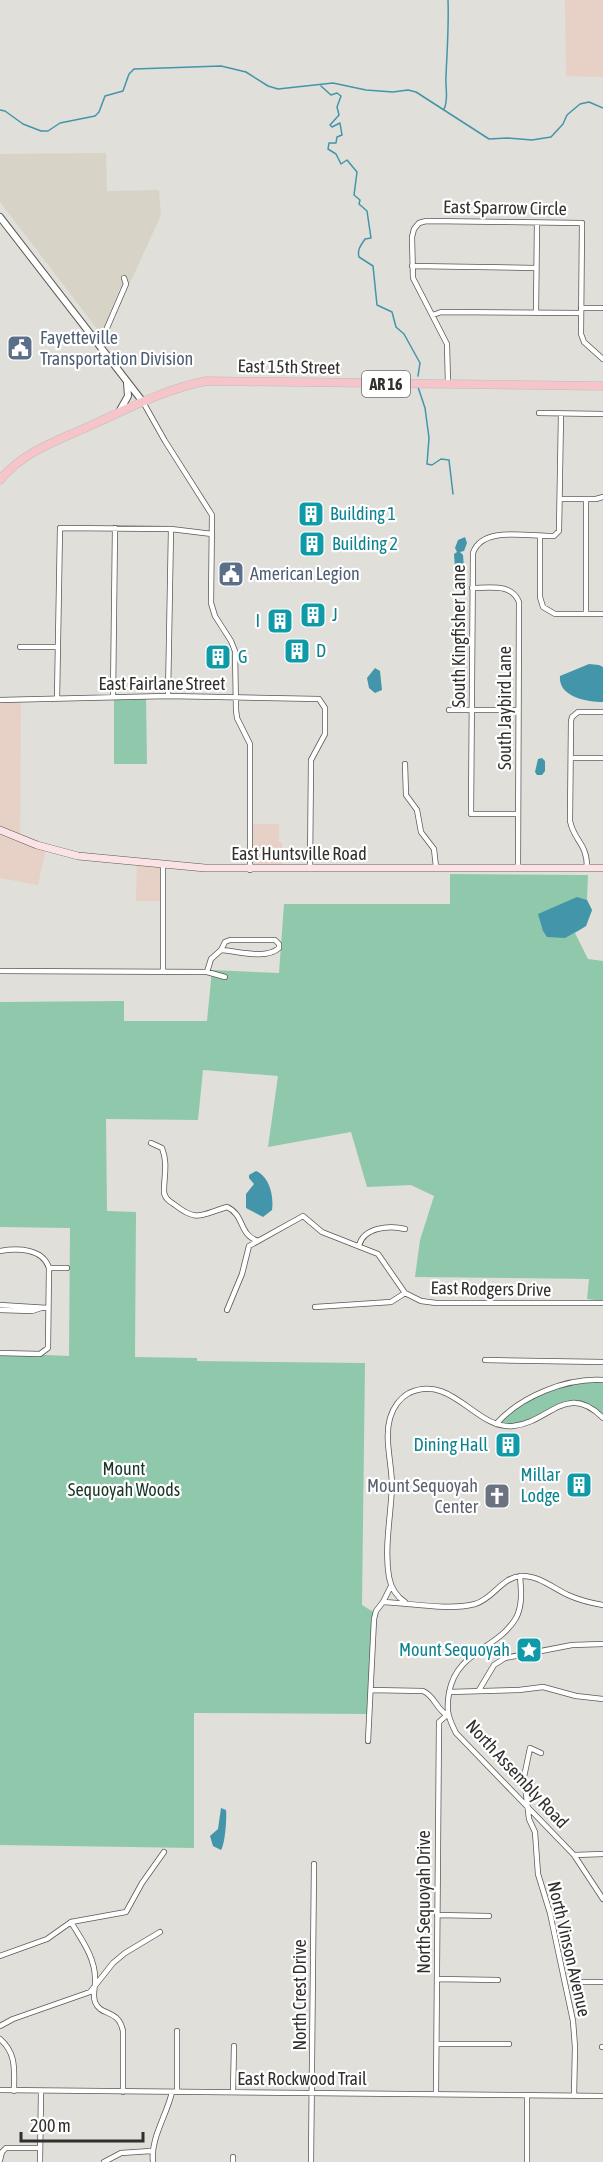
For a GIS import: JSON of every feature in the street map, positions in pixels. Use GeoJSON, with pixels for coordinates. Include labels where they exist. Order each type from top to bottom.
{"type":"FeatureCollection","features":[{"type":"Feature","properties":{"kind":"main road","name":"East 15th Street"},"geometry":{"type":"LineString","coordinates":[[0,480],[9,470],[42,448],[182,386],[213,381],[603,386]]}},
{"type":"Feature","properties":{"kind":"main road"},"geometry":{"type":"LineString","coordinates":[[0,472],[9,470]]}},
{"type":"Feature","properties":{"kind":"main road","name":"East Huntsville Road"},"geometry":{"type":"LineString","coordinates":[[0,830],[65,853],[163,865],[250,870],[436,867],[603,868]]}},
{"type":"Feature","properties":{"kind":"street"},"geometry":{"type":"LineString","coordinates":[[0,217],[143,402],[165,441],[210,510],[212,603],[215,616],[235,651],[237,718],[250,744],[250,870]]}},
{"type":"Feature","properties":{"kind":"street","name":"East Sparrow Circle"},"geometry":{"type":"LineString","coordinates":[[448,385],[447,344],[413,278],[412,237],[419,223],[426,221],[582,223],[581,334],[584,342],[603,359]]}},
{"type":"Feature","properties":{"kind":"street"},"geometry":{"type":"LineString","coordinates":[[536,313],[537,223]]}},
{"type":"Feature","properties":{"kind":"street"},"geometry":{"type":"LineString","coordinates":[[412,266],[536,268]]}},
{"type":"Feature","properties":{"kind":"street"},"geometry":{"type":"LineString","coordinates":[[100,344],[126,284],[124,278]]}},
{"type":"Feature","properties":{"kind":"street"},"geometry":{"type":"LineString","coordinates":[[433,315],[441,312],[536,313],[602,308]]}},
{"type":"Feature","properties":{"kind":"street"},"geometry":{"type":"LineString","coordinates":[[118,413],[128,396],[126,380]]}},
{"type":"Feature","properties":{"kind":"street"},"geometry":{"type":"LineString","coordinates":[[539,414],[603,414]]}},
{"type":"Feature","properties":{"kind":"street"},"geometry":{"type":"LineString","coordinates":[[561,414],[559,531],[554,536],[540,536],[540,597],[547,611],[555,614],[603,614]]}},
{"type":"Feature","properties":{"kind":"street"},"geometry":{"type":"LineString","coordinates":[[560,499],[596,499],[603,496]]}},
{"type":"Feature","properties":{"kind":"street"},"geometry":{"type":"LineString","coordinates":[[586,499],[586,614]]}},
{"type":"Feature","properties":{"kind":"street"},"geometry":{"type":"LineString","coordinates":[[57,699],[60,528],[171,529],[212,534]]}},
{"type":"Feature","properties":{"kind":"street"},"geometry":{"type":"LineString","coordinates":[[113,697],[115,528]]}},
{"type":"Feature","properties":{"kind":"street"},"geometry":{"type":"LineString","coordinates":[[168,696],[171,529]]}},
{"type":"Feature","properties":{"kind":"street","name":"South Kingfisher Lane"},"geometry":{"type":"LineString","coordinates":[[518,814],[471,814],[473,553],[476,545],[482,539],[496,535],[540,536]]}},
{"type":"Feature","properties":{"kind":"street","name":"South Jaybird Lane"},"geometry":{"type":"LineString","coordinates":[[472,588],[506,588],[518,599],[518,867]]}},
{"type":"Feature","properties":{"kind":"street"},"geometry":{"type":"LineString","coordinates":[[20,647],[57,647]]}},
{"type":"Feature","properties":{"kind":"street","name":"East Fairlane Street"},"geometry":{"type":"LineString","coordinates":[[0,700],[168,696],[316,698],[325,708],[325,734],[310,760],[310,869]]}},
{"type":"Feature","properties":{"kind":"street"},"geometry":{"type":"LineString","coordinates":[[449,710],[518,710]]}},
{"type":"Feature","properties":{"kind":"street"},"geometry":{"type":"LineString","coordinates":[[587,867],[585,848],[572,829],[570,821],[572,717],[578,712],[603,712]]}},
{"type":"Feature","properties":{"kind":"street"},"geometry":{"type":"LineString","coordinates":[[571,758],[603,758]]}},
{"type":"Feature","properties":{"kind":"street"},"geometry":{"type":"LineString","coordinates":[[405,764],[406,795],[417,810],[421,832],[434,849],[436,867]]}},
{"type":"Feature","properties":{"kind":"street"},"geometry":{"type":"LineString","coordinates":[[163,865],[163,972]]}},
{"type":"Feature","properties":{"kind":"street"},"geometry":{"type":"LineString","coordinates":[[207,972],[211,959],[221,950],[225,942],[230,940],[275,940],[279,944],[275,952],[266,954],[221,950]]}},
{"type":"Feature","properties":{"kind":"street"},"geometry":{"type":"LineString","coordinates":[[0,971],[207,972],[225,977]]}},
{"type":"Feature","properties":{"kind":"street"},"geometry":{"type":"LineString","coordinates":[[151,1143],[162,1148],[165,1157],[164,1193],[167,1200],[193,1216],[204,1216],[227,1207],[232,1209],[240,1218],[246,1234],[258,1241]]}},
{"type":"Feature","properties":{"kind":"street","name":"East Rodgers Drive"},"geometry":{"type":"LineString","coordinates":[[258,1241],[303,1216],[322,1232],[378,1254],[405,1293],[421,1301],[436,1303],[603,1303]]}},
{"type":"Feature","properties":{"kind":"street"},"geometry":{"type":"LineString","coordinates":[[359,1246],[361,1240],[371,1231],[395,1227],[405,1229]]}},
{"type":"Feature","properties":{"kind":"street"},"geometry":{"type":"LineString","coordinates":[[227,1310],[242,1274],[249,1246],[258,1241]]}},
{"type":"Feature","properties":{"kind":"street"},"geometry":{"type":"LineString","coordinates":[[0,1251],[22,1250],[39,1254],[44,1257],[49,1268],[46,1350],[40,1354],[0,1353]]}},
{"type":"Feature","properties":{"kind":"street"},"geometry":{"type":"LineString","coordinates":[[49,1268],[67,1268]]}},
{"type":"Feature","properties":{"kind":"street"},"geometry":{"type":"LineString","coordinates":[[315,1306],[391,1302],[405,1293]]}},
{"type":"Feature","properties":{"kind":"street"},"geometry":{"type":"LineString","coordinates":[[0,1308],[36,1306],[48,1308]]}},
{"type":"Feature","properties":{"kind":"street"},"geometry":{"type":"LineString","coordinates":[[485,1360],[603,1362]]}},
{"type":"Feature","properties":{"kind":"street"},"geometry":{"type":"LineString","coordinates":[[496,1424],[509,1411],[560,1384],[578,1380],[603,1380]]}},
{"type":"Feature","properties":{"kind":"street"},"geometry":{"type":"LineString","coordinates":[[405,1602],[392,1586],[388,1568],[392,1483],[388,1431],[390,1416],[402,1398],[410,1393],[426,1390],[454,1397],[496,1424],[507,1426],[524,1425],[560,1405],[573,1403],[590,1407],[603,1418]]}},
{"type":"Feature","properties":{"kind":"street"},"geometry":{"type":"LineString","coordinates":[[383,1602],[421,1605],[474,1604],[488,1598],[506,1581],[520,1576],[533,1577],[570,1596],[603,1605]]}},
{"type":"Feature","properties":{"kind":"street","name":"North Assembly Road"},"geometry":{"type":"LineString","coordinates":[[520,1576],[520,1603],[517,1617],[502,1633],[474,1653],[459,1668],[449,1692],[447,1715],[456,1733],[574,1855],[603,1899]]}},
{"type":"Feature","properties":{"kind":"street"},"geometry":{"type":"LineString","coordinates":[[368,1742],[374,1619],[376,1611],[392,1586]]}},
{"type":"Feature","properties":{"kind":"street"},"geometry":{"type":"LineString","coordinates":[[479,1690],[494,1665],[505,1658],[572,1645],[603,1644]]}},
{"type":"Feature","properties":{"kind":"street"},"geometry":{"type":"LineString","coordinates":[[449,1692],[519,1690],[543,1686],[576,1696],[603,1699]]}},
{"type":"Feature","properties":{"kind":"street"},"geometry":{"type":"LineString","coordinates":[[371,1690],[423,1691],[430,1694],[441,1712],[447,1715]]}},
{"type":"Feature","properties":{"kind":"street","name":"North Sequoyah Drive"},"geometry":{"type":"LineString","coordinates":[[436,2094],[439,1722],[447,1715]]}},
{"type":"Feature","properties":{"kind":"street","name":"North Vinson Avenue"},"geometry":{"type":"LineString","coordinates":[[541,1754],[530,1748],[524,1777],[529,1819],[535,1832],[538,1874],[550,1913],[573,2021],[574,2096]]}},
{"type":"Feature","properties":{"kind":"street"},"geometry":{"type":"LineString","coordinates":[[0,1956],[47,1939],[70,1922],[126,1912],[142,1883],[164,1852]]}},
{"type":"Feature","properties":{"kind":"street"},"geometry":{"type":"LineString","coordinates":[[574,1855],[603,1854]]}},
{"type":"Feature","properties":{"kind":"street","name":"North Crest Drive"},"geometry":{"type":"LineString","coordinates":[[311,2162],[314,1864]]}},
{"type":"Feature","properties":{"kind":"street"},"geometry":{"type":"LineString","coordinates":[[437,1915],[489,1916]]}},
{"type":"Feature","properties":{"kind":"street"},"geometry":{"type":"LineString","coordinates":[[70,1922],[93,1962],[94,1989],[99,2008],[113,2014],[122,2024],[123,2092]]}},
{"type":"Feature","properties":{"kind":"street"},"geometry":{"type":"LineString","coordinates":[[0,2026],[13,2019],[86,1994],[94,1989],[113,1963],[160,1932]]}},
{"type":"Feature","properties":{"kind":"street"},"geometry":{"type":"LineString","coordinates":[[437,1979],[498,1980]]}},
{"type":"Feature","properties":{"kind":"street"},"geometry":{"type":"LineString","coordinates":[[574,1982],[603,1982]]}},
{"type":"Feature","properties":{"kind":"street"},"geometry":{"type":"LineString","coordinates":[[153,2162],[151,2151],[174,2092],[177,2031]]}},
{"type":"Feature","properties":{"kind":"street"},"geometry":{"type":"LineString","coordinates":[[0,2039],[13,2055],[14,2091]]}},
{"type":"Feature","properties":{"kind":"street"},"geometry":{"type":"LineString","coordinates":[[437,2044],[509,2044]]}},
{"type":"Feature","properties":{"kind":"street"},"geometry":{"type":"LineString","coordinates":[[232,2092],[234,2046]]}},
{"type":"Feature","properties":{"kind":"street","name":"East Rockwood Trail"},"geometry":{"type":"LineString","coordinates":[[0,2090],[603,2096]]}},
{"type":"Feature","properties":{"kind":"street"},"geometry":{"type":"LineString","coordinates":[[40,2162],[41,2092]]}},
{"type":"Feature","properties":{"kind":"street"},"geometry":{"type":"LineString","coordinates":[[527,2096],[527,2162]]}},
{"type":"Feature","properties":{"kind":"street"},"geometry":{"type":"LineString","coordinates":[[0,2160],[6,2148],[40,2148]]}},
{"type":"Feature","properties":{"kind":"street"},"geometry":{"type":"LineString","coordinates":[[104,2162],[121,2153],[151,2151]]}},
{"type":"Feature","properties":{"kind":"shaded area"},"geometry":{"type":"Polygon","coordinates":[[[565,0],[603,0],[603,77],[566,76],[565,0]]]}},
{"type":"Feature","properties":{"kind":"shaded area"},"geometry":{"type":"Polygon","coordinates":[[[106,153],[107,191],[159,190],[161,215],[130,283],[120,288],[101,334],[0,202],[0,154],[106,153]]]}},
{"type":"Feature","properties":{"kind":"shaded area"},"geometry":{"type":"Polygon","coordinates":[[[21,699],[20,838],[46,848],[38,885],[0,878],[0,700],[21,699]]]}},
{"type":"Feature","properties":{"kind":"shaded area"},"geometry":{"type":"Polygon","coordinates":[[[251,824],[279,824],[282,868],[251,868],[251,824]]]}},
{"type":"Feature","properties":{"kind":"shaded area"},"geometry":{"type":"Polygon","coordinates":[[[137,862],[163,865],[164,901],[136,901],[137,862]]]}},
{"type":"Feature","properties":{"kind":"green space"},"geometry":{"type":"Polygon","coordinates":[[[146,696],[147,764],[114,764],[114,697],[146,696]]]}},
{"type":"Feature","properties":{"kind":"green space","name":"Mount Sequoyah Woods"},"geometry":{"type":"Polygon","coordinates":[[[450,874],[588,875],[587,900],[592,910],[586,926],[575,933],[588,959],[603,961],[603,1301],[587,1299],[589,1279],[415,1277],[420,1240],[434,1196],[411,1185],[367,1187],[351,1132],[268,1147],[278,1076],[203,1070],[198,1120],[106,1119],[107,1211],[136,1212],[135,1357],[197,1358],[197,1361],[365,1363],[362,1605],[375,1613],[370,1714],[194,1713],[194,1848],[0,1845],[0,1353],[69,1356],[70,1228],[0,1227],[0,1002],[124,1001],[124,1021],[207,1021],[212,970],[279,973],[284,904],[450,904],[450,874]]]}},
{"type":"Feature","properties":{"kind":"green space"},"geometry":{"type":"Polygon","coordinates":[[[603,1380],[603,1413],[600,1415],[590,1407],[566,1403],[524,1425],[496,1424],[509,1411],[560,1384],[603,1380]]]}},
{"type":"Feature","properties":{"kind":"water"},"geometry":{"type":"Polygon","coordinates":[[[465,537],[467,543],[464,551],[460,552],[463,555],[464,568],[455,568],[454,554],[457,552],[455,548],[458,540],[465,537]]]}},
{"type":"Feature","properties":{"kind":"water"},"geometry":{"type":"Polygon","coordinates":[[[589,664],[603,667],[603,702],[575,697],[564,689],[561,683],[560,676],[589,664]]]}},
{"type":"Feature","properties":{"kind":"water"},"geometry":{"type":"Polygon","coordinates":[[[375,668],[380,671],[382,690],[375,693],[369,688],[367,678],[375,668]]]}},
{"type":"Feature","properties":{"kind":"water"},"geometry":{"type":"Polygon","coordinates":[[[542,758],[545,761],[545,771],[542,775],[537,775],[535,772],[538,759],[542,758]]]}},
{"type":"Feature","properties":{"kind":"water"},"geometry":{"type":"Polygon","coordinates":[[[577,897],[587,900],[592,910],[586,926],[565,938],[547,937],[538,914],[577,897]]]}},
{"type":"Feature","properties":{"kind":"water"},"geometry":{"type":"Polygon","coordinates":[[[256,1171],[265,1178],[272,1194],[272,1210],[263,1217],[246,1208],[246,1194],[254,1184],[249,1175],[256,1171]]]}},
{"type":"Feature","properties":{"kind":"water"},"geometry":{"type":"Polygon","coordinates":[[[221,1808],[226,1810],[226,1814],[225,1837],[221,1850],[213,1846],[210,1836],[218,1829],[221,1808]]]}},
{"type":"Feature","properties":{"kind":"waterway"},"geometry":{"type":"LineString","coordinates":[[444,109],[447,98],[448,0]]}},
{"type":"Feature","properties":{"kind":"waterway"},"geometry":{"type":"LineString","coordinates":[[0,110],[23,124],[41,131],[48,131],[60,123],[95,116],[105,96],[123,91],[129,74],[134,69],[221,66],[246,72],[268,86],[278,89],[333,83],[366,90],[416,92],[489,139],[532,140],[551,137],[563,124],[567,115],[580,104],[589,102],[603,108]]}},
{"type":"Feature","properties":{"kind":"waterway"},"geometry":{"type":"LineString","coordinates":[[321,86],[331,95],[337,93],[341,96],[337,107],[339,115],[330,125],[332,127],[340,123],[342,135],[337,137],[336,143],[329,143],[328,149],[336,154],[341,164],[347,160],[357,172],[354,195],[367,211],[371,238],[365,239],[362,243],[359,257],[373,266],[377,305],[392,312],[396,327],[404,334],[420,363],[418,376]]}},
{"type":"Feature","properties":{"kind":"waterway"},"geometry":{"type":"LineString","coordinates":[[418,387],[425,408],[429,438],[427,464],[432,465],[441,459],[449,460],[453,494]]}},
{"type":"Feature","properties":{"kind":"place","name":"Fayetteville Transportation Division"},"geometry":{"type":"Point","coordinates":[20,348]}},
{"type":"Feature","properties":{"kind":"place","name":"Building 1"},"geometry":{"type":"Point","coordinates":[311,514]}},
{"type":"Feature","properties":{"kind":"place","name":"Building 2"},"geometry":{"type":"Point","coordinates":[312,544]}},
{"type":"Feature","properties":{"kind":"place","name":"American Legion"},"geometry":{"type":"Point","coordinates":[231,574]}},
{"type":"Feature","properties":{"kind":"place","name":"J"},"geometry":{"type":"Point","coordinates":[313,615]}},
{"type":"Feature","properties":{"kind":"place","name":"I"},"geometry":{"type":"Point","coordinates":[280,621]}},
{"type":"Feature","properties":{"kind":"place","name":"D"},"geometry":{"type":"Point","coordinates":[297,651]}},
{"type":"Feature","properties":{"kind":"place","name":"G"},"geometry":{"type":"Point","coordinates":[218,657]}},
{"type":"Feature","properties":{"kind":"place","name":"Dining Hall"},"geometry":{"type":"Point","coordinates":[508,1445]}},
{"type":"Feature","properties":{"kind":"place","name":"Millar Lodge"},"geometry":{"type":"Point","coordinates":[579,1485]}},
{"type":"Feature","properties":{"kind":"place","name":"Mount Sequoyah Center"},"geometry":{"type":"Point","coordinates":[497,1496]}},
{"type":"Feature","properties":{"kind":"place","name":"Mount Sequoyah"},"geometry":{"type":"Point","coordinates":[529,1650]}}]}
